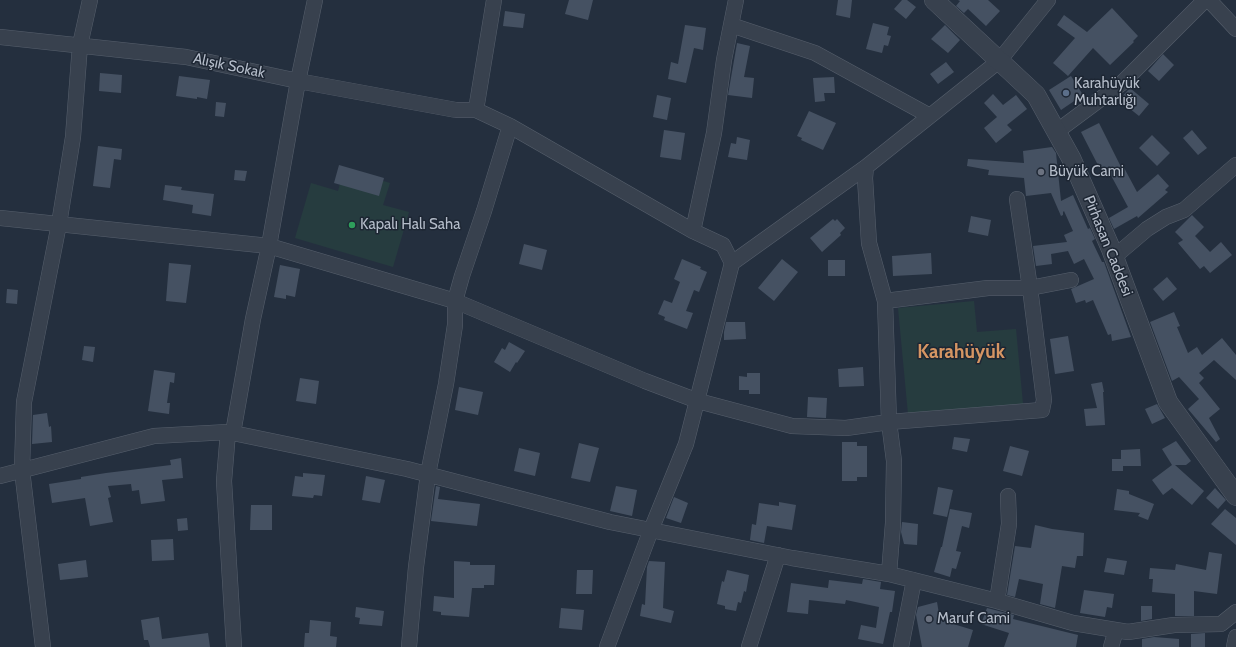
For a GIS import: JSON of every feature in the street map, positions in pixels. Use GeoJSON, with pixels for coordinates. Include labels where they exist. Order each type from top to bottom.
{"type":"FeatureCollection","features":[{"type":"Feature","properties":{"kind":"street"},"geometry":{"type":"LineString","coordinates":[[43,647],[22,470],[24,402],[73,137],[80,45],[90,0]]}},
{"type":"Feature","properties":{"kind":"street"},"geometry":{"type":"LineString","coordinates":[[234,647],[224,481],[231,433],[269,246],[298,81],[315,0]]}},
{"type":"Feature","properties":{"kind":"street"},"geometry":{"type":"LineString","coordinates":[[693,231],[714,133],[724,60],[736,0]]}},
{"type":"Feature","properties":{"kind":"street","name":"Pirhasan Caddesi"},"geometry":{"type":"LineString","coordinates":[[934,0],[1036,95],[1071,158],[1114,257],[1168,402],[1234,490]]}},
{"type":"Feature","properties":{"kind":"street"},"geometry":{"type":"LineString","coordinates":[[732,263],[866,167],[999,61],[1048,0]]}},
{"type":"Feature","properties":{"kind":"street"},"geometry":{"type":"LineString","coordinates":[[1056,132],[1122,83],[1205,0]]}},
{"type":"Feature","properties":{"kind":"street"},"geometry":{"type":"LineString","coordinates":[[1209,0],[1236,29]]}},
{"type":"Feature","properties":{"kind":"street"},"geometry":{"type":"LineString","coordinates":[[490,1],[476,110],[510,126],[693,231],[723,245],[732,263],[686,444],[651,530],[607,647]]}},
{"type":"Feature","properties":{"kind":"street"},"geometry":{"type":"LineString","coordinates":[[731,25],[814,53],[930,116]]}},
{"type":"Feature","properties":{"kind":"street","name":"Alışık Sokak"},"geometry":{"type":"LineString","coordinates":[[0,37],[186,57],[298,81],[456,110],[476,110]]}},
{"type":"Feature","properties":{"kind":"street"},"geometry":{"type":"LineString","coordinates":[[409,647],[416,567],[428,474],[446,384],[455,325],[455,301],[510,126]]}},
{"type":"Feature","properties":{"kind":"street"},"geometry":{"type":"LineString","coordinates":[[1114,257],[1147,229],[1166,217],[1184,210],[1236,165]]}},
{"type":"Feature","properties":{"kind":"street"},"geometry":{"type":"LineString","coordinates":[[866,167],[865,178],[869,243],[885,301],[889,422],[894,462],[893,523],[889,574]]}},
{"type":"Feature","properties":{"kind":"street"},"geometry":{"type":"LineString","coordinates":[[0,218],[269,246],[455,301],[645,381],[698,401],[792,426],[846,428],[889,422],[1042,410],[1044,400],[1017,199]]}},
{"type":"Feature","properties":{"kind":"street"},"geometry":{"type":"LineString","coordinates":[[885,301],[988,288],[1030,288],[1071,280]]}},
{"type":"Feature","properties":{"kind":"street"},"geometry":{"type":"LineString","coordinates":[[0,476],[154,436],[231,433],[407,469],[610,522],[778,555],[889,574],[997,601],[1074,623],[1128,632],[1174,625],[1221,624],[1236,612]]}},
{"type":"Feature","properties":{"kind":"street"},"geometry":{"type":"LineString","coordinates":[[997,601],[1009,524],[1008,496]]}},
{"type":"Feature","properties":{"kind":"street"},"geometry":{"type":"LineString","coordinates":[[749,647],[778,555]]}},
{"type":"Feature","properties":{"kind":"street"},"geometry":{"type":"LineString","coordinates":[[901,647],[914,580]]}},
{"type":"Feature","properties":{"kind":"street"},"geometry":{"type":"LineString","coordinates":[[1111,647],[1116,630]]}},
{"type":"Feature","properties":{"kind":"street"},"geometry":{"type":"LineString","coordinates":[[1234,647],[1236,637]]}},
{"type":"Feature","properties":{"kind":"green space","name":"Kapalı Halı Saha"},"geometry":{"type":"Polygon","coordinates":[[[344,169],[390,183],[383,205],[409,212],[393,267],[295,238],[311,183],[338,191],[344,169]]]}},
{"type":"Feature","properties":{"kind":"green space"},"geometry":{"type":"Polygon","coordinates":[[[974,301],[977,332],[1016,329],[1023,404],[908,414],[898,308],[974,301]]]}},
{"type":"Feature","properties":{"kind":"building"},"geometry":{"type":"Polygon","coordinates":[[[569,0],[593,0],[588,20],[565,14],[569,0]]]}},
{"type":"Feature","properties":{"kind":"building"},"geometry":{"type":"Polygon","coordinates":[[[838,0],[852,0],[850,18],[836,15],[838,0]]]}},
{"type":"Feature","properties":{"kind":"building"},"geometry":{"type":"Polygon","coordinates":[[[902,0],[907,0],[916,7],[906,19],[894,9],[902,0]]]}},
{"type":"Feature","properties":{"kind":"building"},"geometry":{"type":"Polygon","coordinates":[[[958,0],[988,0],[1000,11],[986,26],[968,9],[964,13],[956,6],[960,1],[958,0]]]}},
{"type":"Feature","properties":{"kind":"building"},"geometry":{"type":"Polygon","coordinates":[[[1112,8],[1138,36],[1133,41],[1134,42],[1110,65],[1093,48],[1068,76],[1053,63],[1075,38],[1057,25],[1064,15],[1087,32],[1112,8]]]}},
{"type":"Feature","properties":{"kind":"building"},"geometry":{"type":"Polygon","coordinates":[[[505,11],[525,14],[523,28],[503,26],[505,11]]]}},
{"type":"Feature","properties":{"kind":"building"},"geometry":{"type":"Polygon","coordinates":[[[873,23],[889,27],[887,35],[891,36],[888,46],[884,45],[882,53],[866,49],[873,23]]]}},
{"type":"Feature","properties":{"kind":"building"},"geometry":{"type":"Polygon","coordinates":[[[685,25],[706,28],[703,50],[694,48],[686,83],[668,79],[671,62],[678,64],[685,25]]]}},
{"type":"Feature","properties":{"kind":"building"},"geometry":{"type":"Polygon","coordinates":[[[945,25],[960,40],[948,53],[931,39],[945,25]]]}},
{"type":"Feature","properties":{"kind":"building"},"geometry":{"type":"Polygon","coordinates":[[[737,43],[750,46],[744,77],[754,78],[752,98],[728,95],[737,43]]]}},
{"type":"Feature","properties":{"kind":"building"},"geometry":{"type":"Polygon","coordinates":[[[1163,54],[1174,65],[1159,81],[1148,71],[1163,54]]]}},
{"type":"Feature","properties":{"kind":"building"},"geometry":{"type":"Polygon","coordinates":[[[946,62],[954,72],[938,84],[930,74],[946,62]]]}},
{"type":"Feature","properties":{"kind":"building"},"geometry":{"type":"Polygon","coordinates":[[[100,73],[122,75],[121,93],[99,91],[100,73]]]}},
{"type":"Feature","properties":{"kind":"building"},"geometry":{"type":"Polygon","coordinates":[[[179,76],[210,80],[207,99],[176,96],[179,76]]]}},
{"type":"Feature","properties":{"kind":"building","name":"Karahüyük Muhtarlığı"},"geometry":{"type":"Polygon","coordinates":[[[1071,76],[1083,95],[1061,110],[1049,90],[1071,76]]]}},
{"type":"Feature","properties":{"kind":"building"},"geometry":{"type":"Polygon","coordinates":[[[834,77],[835,93],[824,93],[825,101],[815,102],[813,78],[834,77]]]}},
{"type":"Feature","properties":{"kind":"building"},"geometry":{"type":"Polygon","coordinates":[[[1130,88],[1149,104],[1139,116],[1119,100],[1130,88]]]}},
{"type":"Feature","properties":{"kind":"building"},"geometry":{"type":"Polygon","coordinates":[[[993,94],[1003,105],[1016,95],[1027,109],[1007,125],[1012,130],[996,143],[984,128],[997,117],[984,103],[993,94]]]}},
{"type":"Feature","properties":{"kind":"building"},"geometry":{"type":"Polygon","coordinates":[[[657,95],[671,98],[667,120],[653,117],[657,95]]]}},
{"type":"Feature","properties":{"kind":"building"},"geometry":{"type":"Polygon","coordinates":[[[216,102],[226,103],[224,117],[215,116],[216,102]]]}},
{"type":"Feature","properties":{"kind":"building"},"geometry":{"type":"Polygon","coordinates":[[[809,111],[836,123],[823,150],[801,140],[802,138],[797,136],[809,111]]]}},
{"type":"Feature","properties":{"kind":"building"},"geometry":{"type":"Polygon","coordinates":[[[1099,123],[1120,165],[1122,164],[1137,192],[1158,174],[1169,186],[1165,190],[1168,192],[1138,218],[1137,216],[1114,229],[1109,218],[1128,207],[1107,168],[1101,171],[1081,132],[1099,123]]]}},
{"type":"Feature","properties":{"kind":"building"},"geometry":{"type":"Polygon","coordinates":[[[664,130],[685,133],[681,160],[660,157],[664,130]]]}},
{"type":"Feature","properties":{"kind":"building"},"geometry":{"type":"Polygon","coordinates":[[[1192,130],[1207,148],[1198,155],[1183,138],[1192,130]]]}},
{"type":"Feature","properties":{"kind":"building"},"geometry":{"type":"Polygon","coordinates":[[[1152,135],[1170,153],[1157,166],[1139,148],[1152,135]]]}},
{"type":"Feature","properties":{"kind":"building"},"geometry":{"type":"Polygon","coordinates":[[[737,137],[750,140],[747,160],[728,157],[731,143],[736,144],[737,137]]]}},
{"type":"Feature","properties":{"kind":"building"},"geometry":{"type":"Polygon","coordinates":[[[98,146],[122,149],[121,160],[114,159],[110,188],[93,186],[98,146]]]}},
{"type":"Feature","properties":{"kind":"building"},"geometry":{"type":"Polygon","coordinates":[[[1052,147],[1056,153],[1061,201],[1073,195],[1088,229],[1090,228],[1095,239],[1092,241],[1102,262],[1104,262],[1131,337],[1112,341],[1111,334],[1108,335],[1093,300],[1086,303],[1085,300],[1076,303],[1071,289],[1094,279],[1084,259],[1074,264],[1068,251],[1051,254],[1052,264],[1036,266],[1033,246],[1067,242],[1064,235],[1073,231],[1064,211],[1063,215],[1061,216],[1051,193],[1026,196],[1024,178],[988,175],[989,170],[967,166],[968,159],[1024,163],[1023,151],[1052,147]]]}},
{"type":"Feature","properties":{"kind":"building"},"geometry":{"type":"Polygon","coordinates":[[[339,165],[384,178],[379,196],[334,183],[339,165]]]}},
{"type":"Feature","properties":{"kind":"building"},"geometry":{"type":"Polygon","coordinates":[[[235,170],[247,171],[245,181],[234,180],[235,170]]]}},
{"type":"Feature","properties":{"kind":"building"},"geometry":{"type":"Polygon","coordinates":[[[165,185],[182,187],[181,190],[214,194],[211,216],[192,213],[193,205],[163,200],[165,185]]]}},
{"type":"Feature","properties":{"kind":"building"},"geometry":{"type":"Polygon","coordinates":[[[1192,215],[1204,227],[1195,236],[1210,252],[1221,242],[1232,255],[1210,273],[1204,266],[1200,269],[1178,243],[1183,240],[1175,232],[1192,215]]]}},
{"type":"Feature","properties":{"kind":"building"},"geometry":{"type":"Polygon","coordinates":[[[971,216],[991,220],[988,236],[968,232],[971,216]]]}},
{"type":"Feature","properties":{"kind":"building"},"geometry":{"type":"Polygon","coordinates":[[[833,219],[835,221],[837,219],[845,228],[840,233],[841,235],[822,252],[810,238],[833,219]]]}},
{"type":"Feature","properties":{"kind":"building"},"geometry":{"type":"Polygon","coordinates":[[[524,244],[547,250],[542,270],[519,264],[524,244]]]}},
{"type":"Feature","properties":{"kind":"building"},"geometry":{"type":"Polygon","coordinates":[[[931,253],[932,274],[893,276],[892,256],[931,253]]]}},
{"type":"Feature","properties":{"kind":"building"},"geometry":{"type":"Polygon","coordinates":[[[682,259],[701,267],[700,269],[707,272],[699,292],[694,290],[686,311],[693,313],[687,329],[664,320],[665,317],[658,314],[664,300],[672,303],[680,282],[674,279],[682,259]]]}},
{"type":"Feature","properties":{"kind":"building"},"geometry":{"type":"Polygon","coordinates":[[[782,259],[798,272],[774,301],[758,288],[782,259]]]}},
{"type":"Feature","properties":{"kind":"building"},"geometry":{"type":"Polygon","coordinates":[[[828,260],[845,260],[845,276],[828,276],[828,260]]]}},
{"type":"Feature","properties":{"kind":"building"},"geometry":{"type":"Polygon","coordinates":[[[169,263],[191,265],[186,303],[166,301],[169,263]]]}},
{"type":"Feature","properties":{"kind":"building"},"geometry":{"type":"Polygon","coordinates":[[[280,265],[300,269],[295,297],[286,295],[286,299],[274,297],[280,265]]]}},
{"type":"Feature","properties":{"kind":"building"},"geometry":{"type":"Polygon","coordinates":[[[1167,277],[1177,289],[1163,301],[1153,289],[1167,277]]]}},
{"type":"Feature","properties":{"kind":"building"},"geometry":{"type":"Polygon","coordinates":[[[7,289],[18,290],[17,304],[6,303],[7,289]]]}},
{"type":"Feature","properties":{"kind":"building"},"geometry":{"type":"Polygon","coordinates":[[[1174,312],[1180,326],[1177,327],[1188,353],[1197,347],[1202,355],[1222,338],[1236,355],[1236,380],[1214,360],[1199,373],[1204,378],[1199,383],[1220,409],[1209,418],[1220,439],[1216,442],[1188,409],[1199,399],[1179,377],[1172,381],[1150,322],[1174,312]]]}},
{"type":"Feature","properties":{"kind":"building"},"geometry":{"type":"Polygon","coordinates":[[[726,322],[745,322],[746,339],[724,340],[726,322]]]}},
{"type":"Feature","properties":{"kind":"building"},"geometry":{"type":"Polygon","coordinates":[[[1068,336],[1074,371],[1055,374],[1050,339],[1068,336]]]}},
{"type":"Feature","properties":{"kind":"building"},"geometry":{"type":"Polygon","coordinates":[[[509,342],[525,351],[510,372],[494,362],[502,348],[505,350],[509,342]]]}},
{"type":"Feature","properties":{"kind":"building"},"geometry":{"type":"Polygon","coordinates":[[[84,346],[95,347],[93,362],[82,360],[84,346]]]}},
{"type":"Feature","properties":{"kind":"building"},"geometry":{"type":"Polygon","coordinates":[[[863,367],[864,386],[839,387],[838,369],[863,367]]]}},
{"type":"Feature","properties":{"kind":"building"},"geometry":{"type":"Polygon","coordinates":[[[154,370],[175,373],[174,383],[170,382],[167,403],[170,403],[169,414],[148,411],[154,370]]]}},
{"type":"Feature","properties":{"kind":"building"},"geometry":{"type":"Polygon","coordinates":[[[747,373],[760,373],[760,394],[749,394],[749,390],[739,390],[739,376],[747,377],[747,373]]]}},
{"type":"Feature","properties":{"kind":"building"},"geometry":{"type":"Polygon","coordinates":[[[300,378],[319,381],[316,404],[296,401],[300,378]]]}},
{"type":"Feature","properties":{"kind":"building"},"geometry":{"type":"Polygon","coordinates":[[[1102,382],[1104,392],[1105,425],[1086,426],[1084,409],[1097,408],[1091,384],[1102,382]]]}},
{"type":"Feature","properties":{"kind":"building"},"geometry":{"type":"Polygon","coordinates":[[[459,387],[483,392],[478,415],[455,410],[459,387]]]}},
{"type":"Feature","properties":{"kind":"building"},"geometry":{"type":"Polygon","coordinates":[[[808,397],[827,398],[826,418],[807,417],[808,397]]]}},
{"type":"Feature","properties":{"kind":"building"},"geometry":{"type":"Polygon","coordinates":[[[1157,404],[1165,418],[1152,424],[1145,409],[1157,404]]]}},
{"type":"Feature","properties":{"kind":"building"},"geometry":{"type":"Polygon","coordinates":[[[47,413],[49,427],[51,426],[52,442],[32,444],[33,415],[47,413]]]}},
{"type":"Feature","properties":{"kind":"building"},"geometry":{"type":"Polygon","coordinates":[[[954,437],[970,439],[967,452],[952,449],[954,437]]]}},
{"type":"Feature","properties":{"kind":"building"},"geometry":{"type":"Polygon","coordinates":[[[1176,441],[1191,461],[1186,465],[1175,465],[1204,491],[1192,505],[1172,488],[1163,495],[1152,480],[1172,465],[1162,449],[1176,441]]]}},
{"type":"Feature","properties":{"kind":"building"},"geometry":{"type":"Polygon","coordinates":[[[842,442],[857,442],[857,446],[867,446],[867,477],[857,477],[857,481],[842,481],[842,442]]]}},
{"type":"Feature","properties":{"kind":"building"},"geometry":{"type":"Polygon","coordinates":[[[579,443],[599,448],[590,482],[571,478],[579,443]]]}},
{"type":"Feature","properties":{"kind":"building"},"geometry":{"type":"Polygon","coordinates":[[[1010,446],[1029,451],[1022,476],[1003,471],[1010,446]]]}},
{"type":"Feature","properties":{"kind":"building"},"geometry":{"type":"Polygon","coordinates":[[[519,448],[540,453],[535,476],[514,471],[519,448]]]}},
{"type":"Feature","properties":{"kind":"building"},"geometry":{"type":"Polygon","coordinates":[[[1140,449],[1141,466],[1123,466],[1123,471],[1112,471],[1112,459],[1121,459],[1121,450],[1140,449]]]}},
{"type":"Feature","properties":{"kind":"building"},"geometry":{"type":"Polygon","coordinates":[[[181,458],[183,478],[162,480],[165,501],[141,504],[139,490],[132,491],[131,484],[108,486],[111,497],[108,498],[113,522],[90,526],[85,498],[52,503],[49,484],[106,473],[171,465],[170,460],[181,458]]]}},
{"type":"Feature","properties":{"kind":"building"},"geometry":{"type":"Polygon","coordinates":[[[303,473],[325,475],[322,496],[314,495],[313,498],[292,496],[295,476],[303,477],[303,473]]]}},
{"type":"Feature","properties":{"kind":"building"},"geometry":{"type":"Polygon","coordinates":[[[366,476],[385,480],[380,503],[362,500],[366,476]]]}},
{"type":"Feature","properties":{"kind":"building"},"geometry":{"type":"Polygon","coordinates":[[[436,486],[440,487],[438,499],[480,504],[477,526],[431,521],[436,486]]]}},
{"type":"Feature","properties":{"kind":"building"},"geometry":{"type":"Polygon","coordinates":[[[616,486],[637,490],[632,516],[610,511],[616,486]]]}},
{"type":"Feature","properties":{"kind":"building"},"geometry":{"type":"Polygon","coordinates":[[[938,487],[953,490],[947,517],[933,514],[938,487]]]}},
{"type":"Feature","properties":{"kind":"building"},"geometry":{"type":"Polygon","coordinates":[[[1215,488],[1226,500],[1218,509],[1206,498],[1215,488]]]}},
{"type":"Feature","properties":{"kind":"building"},"geometry":{"type":"Polygon","coordinates":[[[1117,489],[1129,491],[1129,494],[1154,504],[1148,520],[1138,516],[1140,513],[1114,510],[1117,489]]]}},
{"type":"Feature","properties":{"kind":"building"},"geometry":{"type":"Polygon","coordinates":[[[674,497],[688,503],[681,523],[666,518],[674,497]]]}},
{"type":"Feature","properties":{"kind":"building"},"geometry":{"type":"Polygon","coordinates":[[[779,502],[796,505],[792,530],[767,526],[764,543],[750,540],[752,524],[756,525],[759,503],[779,506],[779,502]]]}},
{"type":"Feature","properties":{"kind":"building"},"geometry":{"type":"Polygon","coordinates":[[[251,505],[272,505],[272,530],[250,530],[251,505]]]}},
{"type":"Feature","properties":{"kind":"building"},"geometry":{"type":"Polygon","coordinates":[[[950,509],[972,513],[969,528],[962,526],[956,551],[961,552],[956,569],[952,568],[950,577],[934,572],[942,547],[950,509]]]}},
{"type":"Feature","properties":{"kind":"building"},"geometry":{"type":"Polygon","coordinates":[[[1225,509],[1236,518],[1236,545],[1211,524],[1225,509]]]}},
{"type":"Feature","properties":{"kind":"building"},"geometry":{"type":"Polygon","coordinates":[[[187,518],[188,530],[178,531],[177,519],[187,518]]]}},
{"type":"Feature","properties":{"kind":"building"},"geometry":{"type":"Polygon","coordinates":[[[902,522],[918,524],[917,545],[904,544],[901,532],[902,522]]]}},
{"type":"Feature","properties":{"kind":"building"},"geometry":{"type":"Polygon","coordinates":[[[1035,525],[1052,529],[1084,533],[1083,556],[1077,556],[1075,568],[1062,566],[1055,608],[1040,604],[1043,584],[1019,579],[1015,597],[1007,595],[1015,546],[1031,548],[1035,525]]]}},
{"type":"Feature","properties":{"kind":"building"},"geometry":{"type":"Polygon","coordinates":[[[173,539],[174,560],[152,561],[151,540],[173,539]]]}},
{"type":"Feature","properties":{"kind":"building"},"geometry":{"type":"Polygon","coordinates":[[[1209,552],[1222,554],[1217,594],[1194,591],[1194,616],[1175,616],[1175,594],[1152,592],[1153,579],[1149,579],[1150,568],[1175,570],[1176,564],[1206,570],[1209,552]]]}},
{"type":"Feature","properties":{"kind":"building"},"geometry":{"type":"Polygon","coordinates":[[[1107,558],[1127,561],[1124,575],[1104,572],[1107,558]]]}},
{"type":"Feature","properties":{"kind":"building"},"geometry":{"type":"Polygon","coordinates":[[[86,560],[88,577],[60,580],[58,564],[86,560]]]}},
{"type":"Feature","properties":{"kind":"building"},"geometry":{"type":"Polygon","coordinates":[[[454,561],[470,562],[470,565],[495,565],[494,585],[484,585],[484,588],[472,588],[469,617],[441,615],[441,612],[433,611],[434,596],[454,598],[454,561]]]}},
{"type":"Feature","properties":{"kind":"building"},"geometry":{"type":"Polygon","coordinates":[[[649,561],[665,562],[663,608],[674,611],[671,623],[640,616],[642,604],[645,605],[647,567],[649,561]]]}},
{"type":"Feature","properties":{"kind":"building"},"geometry":{"type":"Polygon","coordinates":[[[577,570],[593,570],[592,594],[576,594],[577,570]]]}},
{"type":"Feature","properties":{"kind":"building"},"geometry":{"type":"Polygon","coordinates":[[[727,570],[749,575],[746,592],[744,591],[741,603],[738,602],[736,611],[725,609],[725,606],[717,604],[722,581],[724,582],[727,570]]]}},
{"type":"Feature","properties":{"kind":"building"},"geometry":{"type":"Polygon","coordinates":[[[863,579],[881,582],[880,589],[895,591],[892,612],[890,612],[883,644],[858,639],[861,625],[876,628],[879,607],[846,600],[845,604],[809,600],[808,614],[787,612],[791,583],[828,588],[829,580],[862,584],[863,579]]]}},
{"type":"Feature","properties":{"kind":"building"},"geometry":{"type":"Polygon","coordinates":[[[1084,590],[1114,594],[1112,608],[1107,607],[1105,617],[1080,613],[1084,590]]]}},
{"type":"Feature","properties":{"kind":"building"},"geometry":{"type":"Polygon","coordinates":[[[937,602],[940,620],[973,630],[968,647],[922,647],[916,615],[918,607],[937,602]]]}},
{"type":"Feature","properties":{"kind":"building"},"geometry":{"type":"Polygon","coordinates":[[[1141,606],[1152,606],[1152,619],[1141,621],[1141,606]]]}},
{"type":"Feature","properties":{"kind":"building"},"geometry":{"type":"Polygon","coordinates":[[[356,607],[384,611],[382,626],[359,624],[360,618],[355,617],[356,607]]]}},
{"type":"Feature","properties":{"kind":"building"},"geometry":{"type":"Polygon","coordinates":[[[561,608],[584,610],[582,630],[559,628],[561,608]]]}},
{"type":"Feature","properties":{"kind":"building"},"geometry":{"type":"Polygon","coordinates":[[[987,608],[1014,615],[1013,619],[1078,635],[1076,647],[1004,647],[1009,633],[981,624],[987,608]]]}},
{"type":"Feature","properties":{"kind":"building"},"geometry":{"type":"Polygon","coordinates":[[[159,617],[162,639],[208,633],[210,647],[150,647],[148,640],[144,640],[141,620],[159,617]]]}},
{"type":"Feature","properties":{"kind":"building"},"geometry":{"type":"Polygon","coordinates":[[[310,620],[331,622],[330,636],[337,637],[336,647],[304,647],[305,633],[309,633],[310,620]]]}},
{"type":"Feature","properties":{"kind":"building"},"geometry":{"type":"Polygon","coordinates":[[[1205,633],[1205,647],[1191,647],[1191,634],[1205,633]]]}},
{"type":"Feature","properties":{"kind":"building"},"geometry":{"type":"Polygon","coordinates":[[[1154,637],[1179,639],[1179,647],[1142,647],[1142,639],[1154,637]]]}},
{"type":"Feature","properties":{"kind":"place","name":"Karahüyük Muhtarlığı"},"geometry":{"type":"Point","coordinates":[1066,93]}},
{"type":"Feature","properties":{"kind":"place","name":"Büyük Cami"},"geometry":{"type":"Point","coordinates":[1041,172]}},
{"type":"Feature","properties":{"kind":"place","name":"Kapalı Halı Saha"},"geometry":{"type":"Point","coordinates":[352,225]}},
{"type":"Feature","properties":{"kind":"place","name":"Maruf Cami"},"geometry":{"type":"Point","coordinates":[929,619]}},
{"type":"Feature","properties":{"kind":"district","name":"Karahüyük"},"geometry":{"type":"Point","coordinates":[961,352]}}]}
